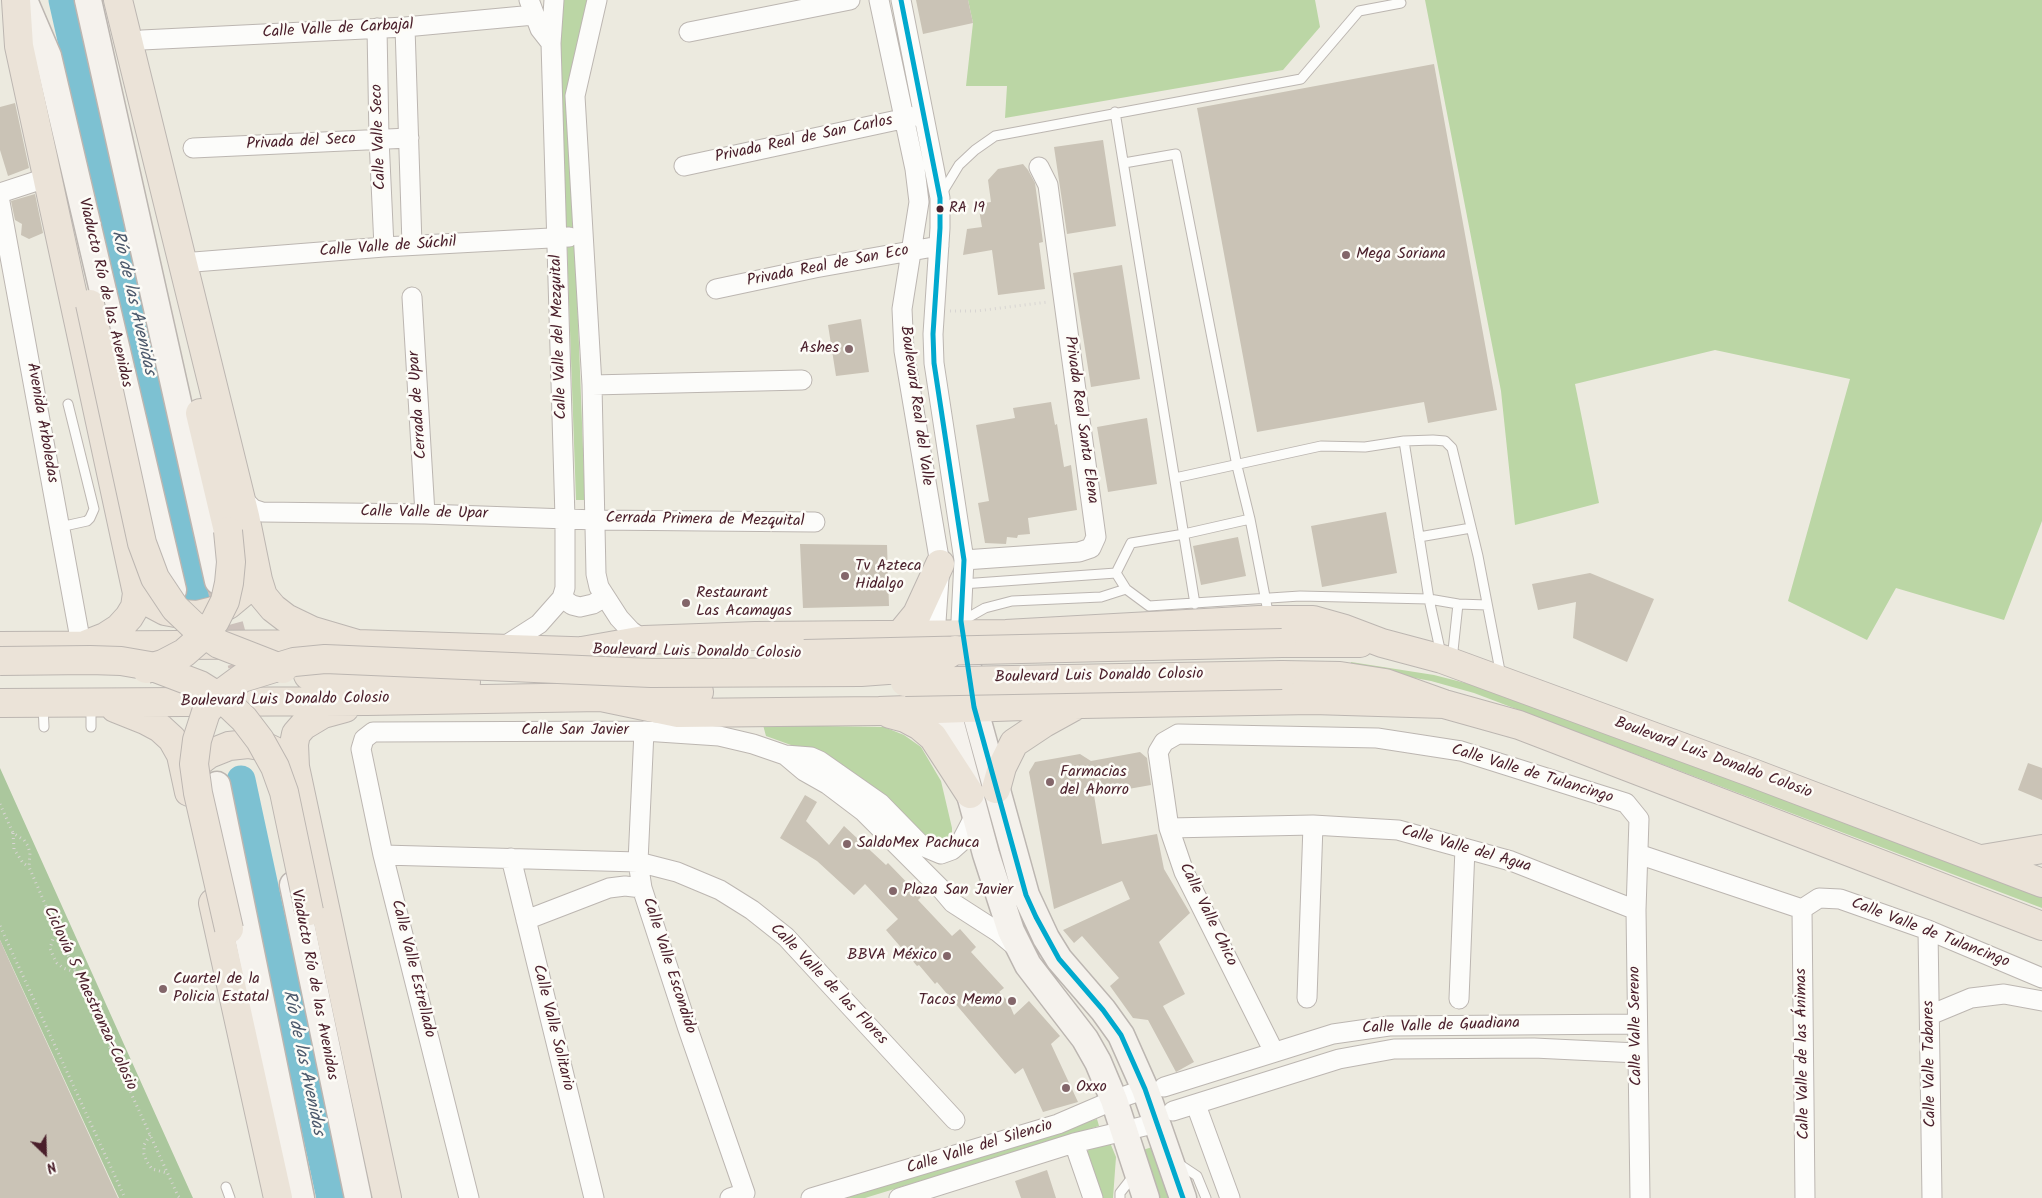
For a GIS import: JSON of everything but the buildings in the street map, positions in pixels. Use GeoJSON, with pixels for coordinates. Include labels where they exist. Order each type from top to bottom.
{"type":"FeatureCollection","features":[{"type":"Feature","properties":{"kind":"main road"},"geometry":{"type":"LineString","coordinates":[[18,0],[19,46],[49,177],[137,593],[135,606],[129,618],[119,628],[105,637],[84,644]]}},
{"type":"Feature","properties":{"kind":"main road"},"geometry":{"type":"LineString","coordinates":[[18,0],[90,304],[142,543],[155,578],[175,608],[195,627],[219,644],[285,670],[308,675],[556,686],[574,697]]}},
{"type":"Feature","properties":{"kind":"main road","name":"Viaducto Río de las Avenidas"},"geometry":{"type":"LineString","coordinates":[[24,0],[48,56],[172,590]]}},
{"type":"Feature","properties":{"kind":"main road"},"geometry":{"type":"LineString","coordinates":[[88,0],[218,581]]}},
{"type":"Feature","properties":{"kind":"main road"},"geometry":{"type":"LineString","coordinates":[[0,674],[111,673],[139,671],[163,664],[184,653],[200,639],[215,621],[225,601],[231,562],[228,531],[103,0]]}},
{"type":"Feature","properties":{"kind":"main road"},"geometry":{"type":"LineString","coordinates":[[118,0],[263,596],[273,608],[286,618],[313,631],[357,644]]}},
{"type":"Feature","properties":{"kind":"main road"},"geometry":{"type":"LineString","coordinates":[[952,562],[917,614],[896,636],[908,673],[906,693],[889,710],[920,726],[933,737],[980,799]]}},
{"type":"Feature","properties":{"kind":"main road"},"geometry":{"type":"LineString","coordinates":[[137,593],[150,604],[164,611],[197,615],[213,611],[228,604],[258,580]]}},
{"type":"Feature","properties":{"kind":"main road","name":"Boulevard Luis Donaldo Colosio"},"geometry":{"type":"LineString","coordinates":[[582,651],[644,640],[755,636],[953,636],[1273,620]]}},
{"type":"Feature","properties":{"kind":"main road","name":"Boulevard Luis Donaldo Colosio"},"geometry":{"type":"LineString","coordinates":[[0,646],[84,644],[214,646],[357,644],[680,656],[953,636],[1273,620],[1382,643],[1447,661],[2042,882]]}},
{"type":"Feature","properties":{"kind":"main road"},"geometry":{"type":"LineString","coordinates":[[1006,634],[1002,652],[1002,671],[1005,689],[1013,706]]}},
{"type":"Feature","properties":{"kind":"main road"},"geometry":{"type":"LineString","coordinates":[[953,636],[974,707],[980,799],[1004,913],[1019,950],[1038,980],[1085,1039],[1114,1100],[1146,1198]]}},
{"type":"Feature","properties":{"kind":"main road"},"geometry":{"type":"LineString","coordinates":[[953,636],[944,709],[980,799],[1046,938],[1059,959],[1103,1010],[1155,1088],[1165,1117],[1169,1159],[1183,1198]]}},
{"type":"Feature","properties":{"kind":"main road"},"geometry":{"type":"LineString","coordinates":[[288,1198],[198,793],[194,764],[197,740],[206,712],[223,692],[242,678],[294,662],[325,659],[652,673],[862,672],[928,667],[953,636]]}},
{"type":"Feature","properties":{"kind":"main road"},"geometry":{"type":"LineString","coordinates":[[0,661],[122,661],[150,666],[200,685],[224,700],[244,719],[260,740],[275,767],[284,792],[365,1173],[372,1198]]}},
{"type":"Feature","properties":{"kind":"main road","name":"Boulevard Luis Donaldo Colosio"},"geometry":{"type":"LineString","coordinates":[[0,703],[43,715],[96,711],[367,701],[600,697],[882,682],[1282,675],[1340,676],[1385,683],[1444,704],[1519,725],[2042,926]]}},
{"type":"Feature","properties":{"kind":"main road","name":"Boulevard Luis Donaldo Colosio"},"geometry":{"type":"LineString","coordinates":[[600,697],[678,713],[1313,700],[1444,704]]}},
{"type":"Feature","properties":{"kind":"main road"},"geometry":{"type":"LineString","coordinates":[[282,770],[294,744],[296,734],[303,726],[323,714],[367,701]]}},
{"type":"Feature","properties":{"kind":"main road"},"geometry":{"type":"LineString","coordinates":[[980,799],[1002,767],[1014,743],[1044,722],[1082,704]]}},
{"type":"Feature","properties":{"kind":"main road"},"geometry":{"type":"LineString","coordinates":[[96,711],[145,720],[160,728],[172,739],[181,755],[278,1198]]}},
{"type":"Feature","properties":{"kind":"main road"},"geometry":{"type":"LineString","coordinates":[[189,792],[191,775],[197,763],[209,754],[230,746],[248,744],[266,747],[281,755],[282,770],[388,1198]]}},
{"type":"Feature","properties":{"kind":"main road","name":"Viaducto Río de las Avenidas"},"geometry":{"type":"LineString","coordinates":[[282,770],[358,1198]]}},
{"type":"Feature","properties":{"kind":"main road"},"geometry":{"type":"LineString","coordinates":[[217,785],[301,1198]]}},
{"type":"Feature","properties":{"kind":"main road"},"geometry":{"type":"LineString","coordinates":[[1980,859],[2042,849]]}},
{"type":"Feature","properties":{"kind":"street"},"geometry":{"type":"LineString","coordinates":[[132,0],[194,262]]}},
{"type":"Feature","properties":{"kind":"street","name":"Calle Valle del Mezquital"},"geometry":{"type":"LineString","coordinates":[[554,0],[552,43],[566,576],[562,598]]}},
{"type":"Feature","properties":{"kind":"street","name":"Calle Valle del Mezquital"},"geometry":{"type":"LineString","coordinates":[[597,0],[575,96],[592,384],[596,574],[599,587],[619,618],[631,631],[644,640]]}},
{"type":"Feature","properties":{"kind":"street"},"geometry":{"type":"LineString","coordinates":[[689,32],[850,0]]}},
{"type":"Feature","properties":{"kind":"street","name":"Boulevard Real del Valle"},"geometry":{"type":"LineString","coordinates":[[879,0],[915,169],[919,202],[916,233],[910,251],[902,309],[904,351],[952,562],[962,584],[953,636]]}},
{"type":"Feature","properties":{"kind":"street","name":"Boulevard Real del Valle"},"geometry":{"type":"LineString","coordinates":[[901,0],[940,198],[940,246],[934,311],[934,364],[952,562],[953,636]]}},
{"type":"Feature","properties":{"kind":"street"},"geometry":{"type":"LineString","coordinates":[[531,8],[540,29],[552,43]]}},
{"type":"Feature","properties":{"kind":"street","name":"Calle Valle de Carbajal"},"geometry":{"type":"LineString","coordinates":[[142,40],[405,27],[531,8]]}},
{"type":"Feature","properties":{"kind":"street","name":"Calle Valle Seco"},"geometry":{"type":"LineString","coordinates":[[405,27],[412,246]]}},
{"type":"Feature","properties":{"kind":"street","name":"Calle Valle Seco"},"geometry":{"type":"LineString","coordinates":[[377,28],[379,139],[384,247]]}},
{"type":"Feature","properties":{"kind":"street","name":"Privada Real de San Carlos"},"geometry":{"type":"LineString","coordinates":[[684,166],[924,114]]}},
{"type":"Feature","properties":{"kind":"street","name":"Privada del Seco"},"geometry":{"type":"LineString","coordinates":[[193,148],[409,138]]}},
{"type":"Feature","properties":{"kind":"street","name":"Privada Real Santa Elena"},"geometry":{"type":"LineString","coordinates":[[952,562],[1078,552],[1091,548],[1096,537],[1048,185],[1039,167]]}},
{"type":"Feature","properties":{"kind":"street"},"geometry":{"type":"LineString","coordinates":[[0,193],[49,177]]}},
{"type":"Feature","properties":{"kind":"street"},"geometry":{"type":"LineString","coordinates":[[919,202],[940,198]]}},
{"type":"Feature","properties":{"kind":"street","name":"Avenida Arboledas"},"geometry":{"type":"LineString","coordinates":[[0,202],[60,527],[84,644]]}},
{"type":"Feature","properties":{"kind":"street","name":"Calle Valle de Súchil"},"geometry":{"type":"LineString","coordinates":[[194,262],[384,247],[582,237]]}},
{"type":"Feature","properties":{"kind":"street","name":"Privada Real de San Eco"},"geometry":{"type":"LineString","coordinates":[[716,289],[815,268],[940,246]]}},
{"type":"Feature","properties":{"kind":"street","name":"Calle Valle de Upar"},"geometry":{"type":"LineString","coordinates":[[194,262],[245,501],[252,509],[262,512],[426,514],[596,520]]}},
{"type":"Feature","properties":{"kind":"street","name":"Cerrada de Upar"},"geometry":{"type":"LineString","coordinates":[[412,297],[426,514]]}},
{"type":"Feature","properties":{"kind":"street"},"geometry":{"type":"LineString","coordinates":[[592,384],[802,380]]}},
{"type":"Feature","properties":{"kind":"street","name":"Cerrada Primera de Mezquital"},"geometry":{"type":"LineString","coordinates":[[596,520],[815,522]]}},
{"type":"Feature","properties":{"kind":"street"},"geometry":{"type":"LineString","coordinates":[[566,576],[587,571],[596,574]]}},
{"type":"Feature","properties":{"kind":"street"},"geometry":{"type":"LineString","coordinates":[[499,650],[538,624],[562,598],[572,605],[580,607],[593,604],[605,597]]}},
{"type":"Feature","properties":{"kind":"street","name":"Calle San Javier"},"geometry":{"type":"LineString","coordinates":[[364,738],[373,732],[644,731],[719,736],[753,744],[785,755],[804,771],[832,778],[922,846],[941,854]]}},
{"type":"Feature","properties":{"kind":"street","name":"Calle Valle Escondido"},"geometry":{"type":"LineString","coordinates":[[644,731],[638,862],[642,888],[738,1195]]}},
{"type":"Feature","properties":{"kind":"street","name":"Calle Valle de Tulancingo"},"geometry":{"type":"LineString","coordinates":[[1164,742],[1178,734],[1377,738],[1461,751],[1626,803],[1639,819],[1638,854]]}},
{"type":"Feature","properties":{"kind":"street","name":"Calle Valle Estrellado"},"geometry":{"type":"LineString","coordinates":[[364,738],[361,749],[383,855],[469,1198]]}},
{"type":"Feature","properties":{"kind":"street","name":"Calle Valle Chico"},"geometry":{"type":"LineString","coordinates":[[1164,742],[1158,752],[1169,828],[1184,872],[1274,1052]]}},
{"type":"Feature","properties":{"kind":"street"},"geometry":{"type":"LineString","coordinates":[[942,890],[937,871],[937,864],[941,854],[952,850],[961,842],[980,799]]}},
{"type":"Feature","properties":{"kind":"street","name":"Calle San Javier"},"geometry":{"type":"LineString","coordinates":[[869,805],[953,903],[998,932],[1019,950]]}},
{"type":"Feature","properties":{"kind":"street"},"geometry":{"type":"LineString","coordinates":[[1307,998],[1313,825]]}},
{"type":"Feature","properties":{"kind":"street","name":"Calle Valle del Agua"},"geometry":{"type":"LineString","coordinates":[[1169,828],[1313,825],[1398,830],[1511,861],[1636,910]]}},
{"type":"Feature","properties":{"kind":"street"},"geometry":{"type":"LineString","coordinates":[[1459,999],[1465,848]]}},
{"type":"Feature","properties":{"kind":"street"},"geometry":{"type":"LineString","coordinates":[[1638,854],[1802,909]]}},
{"type":"Feature","properties":{"kind":"street","name":"Calle Valle Sereno"},"geometry":{"type":"LineString","coordinates":[[1638,854],[1636,910],[1640,1198]]}},
{"type":"Feature","properties":{"kind":"street","name":"Calle Valle de las Flores"},"geometry":{"type":"LineString","coordinates":[[383,855],[638,862],[677,872],[712,886],[752,910],[786,937],[955,1120]]}},
{"type":"Feature","properties":{"kind":"street","name":"Calle Valle Solitario"},"geometry":{"type":"LineString","coordinates":[[510,858],[594,1198]]}},
{"type":"Feature","properties":{"kind":"street"},"geometry":{"type":"LineString","coordinates":[[526,920],[609,888],[625,886],[642,888]]}},
{"type":"Feature","properties":{"kind":"street","name":"Calle Valle de Tulancingo"},"geometry":{"type":"LineString","coordinates":[[1802,909],[1820,898],[1840,899],[1928,930],[2042,978]]}},
{"type":"Feature","properties":{"kind":"street","name":"Calle Valle de las Ánimas"},"geometry":{"type":"LineString","coordinates":[[1802,909],[1805,1198]]}},
{"type":"Feature","properties":{"kind":"street","name":"Calle Valle Tabares"},"geometry":{"type":"LineString","coordinates":[[1928,930],[1932,1198]]}},
{"type":"Feature","properties":{"kind":"street"},"geometry":{"type":"LineString","coordinates":[[1930,1015],[1971,998],[2004,994],[2042,1001]]}},
{"type":"Feature","properties":{"kind":"street","name":"Calle Valle de Guadiana"},"geometry":{"type":"LineString","coordinates":[[1155,1088],[1333,1034],[1389,1026],[1637,1024]]}},
{"type":"Feature","properties":{"kind":"street","name":"Calle Valle de Guadiana"},"geometry":{"type":"LineString","coordinates":[[1165,1117],[1196,1105],[1338,1059],[1394,1049],[1534,1048],[1637,1053]]}},
{"type":"Feature","properties":{"kind":"street","name":"Calle Valle del Silencio"},"geometry":{"type":"LineString","coordinates":[[811,1198],[1058,1124],[1114,1100],[1155,1088]]}},
{"type":"Feature","properties":{"kind":"street"},"geometry":{"type":"LineString","coordinates":[[1196,1105],[1230,1198]]}},
{"type":"Feature","properties":{"kind":"street","name":"Calle Valle del Silencio"},"geometry":{"type":"LineString","coordinates":[[899,1198],[1074,1142],[1124,1131],[1165,1117]]}},
{"type":"Feature","properties":{"kind":"street"},"geometry":{"type":"LineString","coordinates":[[1074,1142],[1093,1198]]}},
{"type":"Feature","properties":{"kind":"lane"},"geometry":{"type":"LineString","coordinates":[[940,198],[960,166],[975,150],[995,136],[1301,78],[1359,11],[1401,3]]}},
{"type":"Feature","properties":{"kind":"lane"},"geometry":{"type":"LineString","coordinates":[[1115,112],[1195,604]]}},
{"type":"Feature","properties":{"kind":"lane"},"geometry":{"type":"LineString","coordinates":[[1124,163],[1176,154],[1237,466],[1273,620]]}},
{"type":"Feature","properties":{"kind":"lane"},"geometry":{"type":"LineString","coordinates":[[60,527],[87,521],[94,509],[68,404]]}},
{"type":"Feature","properties":{"kind":"lane"},"geometry":{"type":"LineString","coordinates":[[1175,478],[1237,466],[1321,446],[1366,447],[1404,441],[1433,440],[1445,442],[1452,448],[1471,528],[1502,681]]}},
{"type":"Feature","properties":{"kind":"lane"},"geometry":{"type":"LineString","coordinates":[[1404,441],[1429,599],[1447,661]]}},
{"type":"Feature","properties":{"kind":"lane"},"geometry":{"type":"LineString","coordinates":[[1116,573],[1131,543],[1184,534],[1250,519]]}},
{"type":"Feature","properties":{"kind":"lane"},"geometry":{"type":"LineString","coordinates":[[1419,537],[1471,528]]}},
{"type":"Feature","properties":{"kind":"lane"},"geometry":{"type":"LineString","coordinates":[[1116,573],[1126,589],[1149,606],[1195,604],[1273,620]]}},
{"type":"Feature","properties":{"kind":"lane"},"geometry":{"type":"LineString","coordinates":[[962,584],[1116,573]]}},
{"type":"Feature","properties":{"kind":"lane"},"geometry":{"type":"LineString","coordinates":[[953,636],[985,608],[1012,600],[1101,597],[1126,589]]}},
{"type":"Feature","properties":{"kind":"lane"},"geometry":{"type":"LineString","coordinates":[[1273,620],[1300,596],[1429,599],[1458,604],[1487,605]]}},
{"type":"Feature","properties":{"kind":"lane"},"geometry":{"type":"LineString","coordinates":[[1447,661],[1458,604]]}},
{"type":"Feature","properties":{"kind":"lane"},"geometry":{"type":"LineString","coordinates":[[1169,1159],[1188,1168],[1197,1176],[1206,1198]]}},
{"type":"Feature","properties":{"kind":"lane"},"geometry":{"type":"LineString","coordinates":[[1120,1198],[1120,1193],[1137,1170]]}},
{"type":"Feature","properties":{"kind":"lane"},"geometry":{"type":"LineString","coordinates":[[226,1187],[230,1198]]}},
{"type":"Feature","properties":{"kind":"path"},"geometry":{"type":"LineString","coordinates":[[934,311],[977,312],[1063,299]]}},
{"type":"Feature","properties":{"kind":"path","name":"Ciclovía 5 Maestranza-Colosio"},"geometry":{"type":"LineString","coordinates":[[0,804],[13,833],[24,840],[28,846],[30,853],[29,867],[178,1197]]}},
{"type":"Feature","properties":{"kind":"path"},"geometry":{"type":"LineString","coordinates":[[13,833],[14,849],[23,863],[29,867]]}},
{"type":"Feature","properties":{"kind":"path"},"geometry":{"type":"LineString","coordinates":[[0,926],[124,1198]]}},
{"type":"Feature","properties":{"kind":"path"},"geometry":{"type":"LineString","coordinates":[[56,929],[50,948],[53,956],[63,968],[76,972]]}},
{"type":"Feature","properties":{"kind":"path"},"geometry":{"type":"LineString","coordinates":[[150,1134],[144,1145],[144,1154],[147,1162],[152,1169],[167,1172]]}},
{"type":"Feature","properties":{"kind":"green space"},"geometry":{"type":"Polygon","coordinates":[[[560,0],[589,0],[571,98],[573,231],[566,229],[560,79],[560,0]]]}},
{"type":"Feature","properties":{"kind":"green space"},"geometry":{"type":"Polygon","coordinates":[[[968,0],[1315,0],[1320,27],[1283,70],[1005,118],[1007,86],[966,86],[973,23],[968,0]]]}},
{"type":"Feature","properties":{"kind":"green space"},"geometry":{"type":"Polygon","coordinates":[[[1425,0],[2042,0],[2042,521],[2004,620],[1896,588],[1867,640],[1788,601],[1850,379],[1715,350],[1575,384],[1599,503],[1515,525],[1501,391],[1425,0]]]}},
{"type":"Feature","properties":{"kind":"green space"},"geometry":{"type":"Polygon","coordinates":[[[575,243],[585,500],[576,500],[567,245],[575,243]]]}},
{"type":"Feature","properties":{"kind":"green space"},"geometry":{"type":"Polygon","coordinates":[[[1351,662],[1434,675],[1521,699],[2042,896],[2042,908],[1474,693],[1431,681],[1350,666],[1351,662]]]}},
{"type":"Feature","properties":{"kind":"green space"},"geometry":{"type":"Polygon","coordinates":[[[763,725],[884,727],[904,735],[921,747],[941,781],[952,828],[952,838],[946,847],[932,846],[824,757],[766,736],[763,725]]]}},
{"type":"Feature","properties":{"kind":"green space"},"geometry":{"type":"Polygon","coordinates":[[[0,768],[193,1198],[119,1198],[0,940],[0,768]]]}},
{"type":"Feature","properties":{"kind":"green space"},"geometry":{"type":"Polygon","coordinates":[[[1097,1119],[1099,1126],[865,1198],[837,1198],[1097,1119]]]}},
{"type":"Feature","properties":{"kind":"green space"},"geometry":{"type":"Polygon","coordinates":[[[1102,1144],[1111,1145],[1116,1157],[1113,1198],[1100,1198],[1087,1154],[1089,1148],[1102,1144]]]}},
{"type":"Feature","properties":{"kind":"green space"},"geometry":{"type":"Polygon","coordinates":[[[1152,1147],[1169,1198],[1159,1198],[1143,1150],[1152,1147]]]}},
{"type":"Feature","properties":{"kind":"waterway","name":"Río de las Avenidas"},"geometry":{"type":"LineString","coordinates":[[63,0],[200,606]]}},
{"type":"Feature","properties":{"kind":"waterway","name":"Río de las Avenidas"},"geometry":{"type":"LineString","coordinates":[[241,780],[331,1198]]}},
{"type":"Feature","properties":{"kind":"tunnel"},"geometry":{"type":"LineString","coordinates":[[220,587],[241,665]]}},
{"type":"Feature","properties":{"kind":"transit line"},"geometry":{"type":"LineString","coordinates":[[901,0],[940,198],[940,228],[933,334],[934,363],[964,560],[961,621],[974,707],[1026,895],[1059,959],[1103,1010],[1121,1035],[1145,1089],[1183,1198]]}},
{"type":"Feature","properties":{"kind":"place","name":"RA 19"},"geometry":{"type":"Point","coordinates":[940,209]}},
{"type":"Feature","properties":{"kind":"place","name":"Mega Soriana"},"geometry":{"type":"Point","coordinates":[1346,255]}},
{"type":"Feature","properties":{"kind":"place","name":"Ashes"},"geometry":{"type":"Point","coordinates":[849,349]}},
{"type":"Feature","properties":{"kind":"place","name":"Tv Azteca Hidalgo"},"geometry":{"type":"Point","coordinates":[845,576]}},
{"type":"Feature","properties":{"kind":"place","name":"Restaurant Las Acamayas"},"geometry":{"type":"Point","coordinates":[686,603]}},
{"type":"Feature","properties":{"kind":"place","name":"Farmacias del Ahorro"},"geometry":{"type":"Point","coordinates":[1050,782]}},
{"type":"Feature","properties":{"kind":"place","name":"SaldoMex Pachuca"},"geometry":{"type":"Point","coordinates":[847,844]}},
{"type":"Feature","properties":{"kind":"place","name":"Plaza San Javier"},"geometry":{"type":"Point","coordinates":[893,891]}},
{"type":"Feature","properties":{"kind":"place","name":"BBVA México"},"geometry":{"type":"Point","coordinates":[947,956]}},
{"type":"Feature","properties":{"kind":"place","name":"Cuartel de la Policia Estatal"},"geometry":{"type":"Point","coordinates":[163,989]}},
{"type":"Feature","properties":{"kind":"place","name":"Tacos Memo"},"geometry":{"type":"Point","coordinates":[1012,1001]}},
{"type":"Feature","properties":{"kind":"place","name":"Oxxo"},"geometry":{"type":"Point","coordinates":[1066,1088]}}]}
